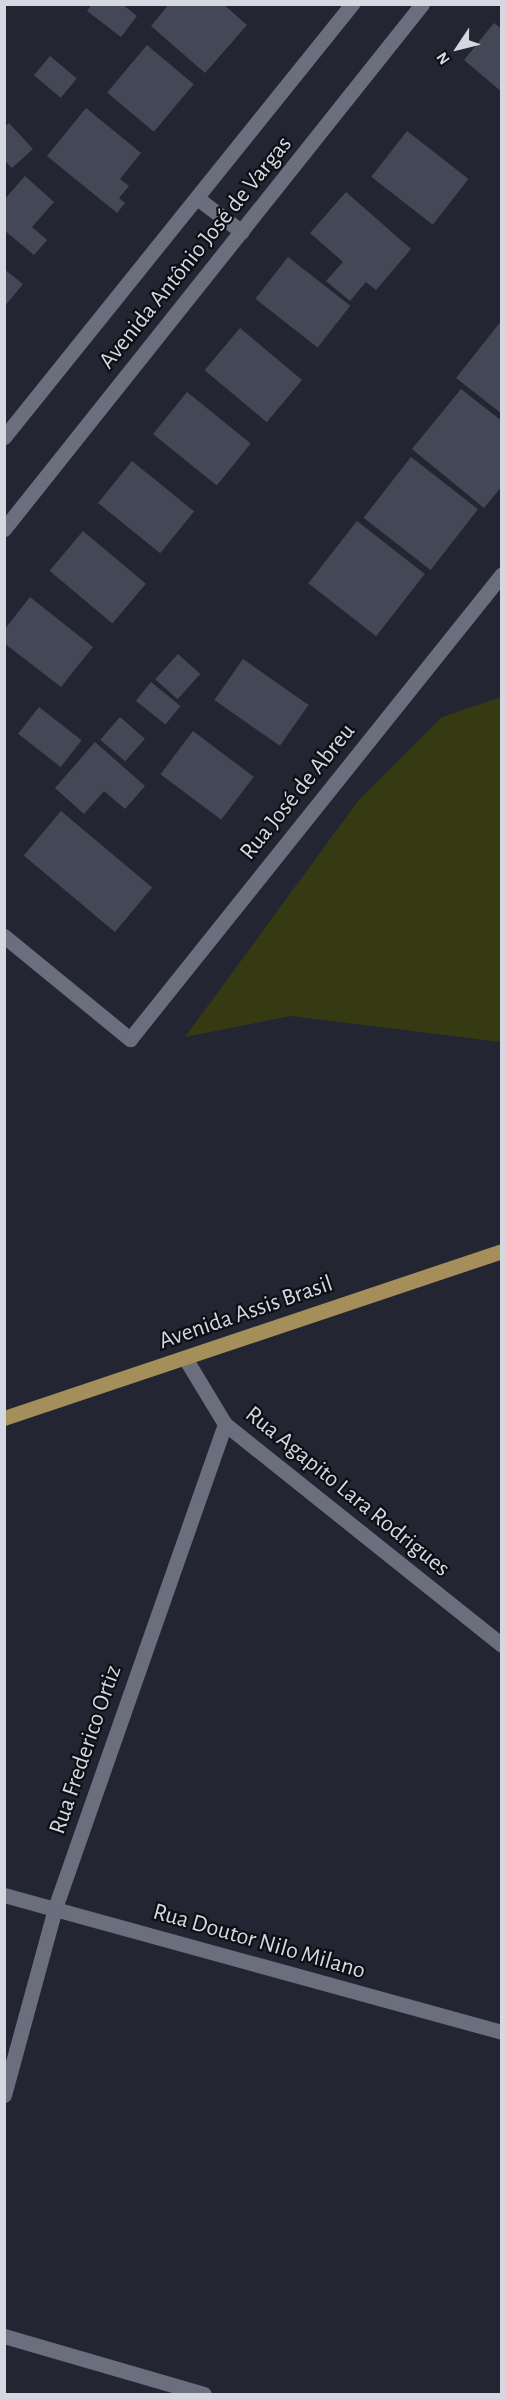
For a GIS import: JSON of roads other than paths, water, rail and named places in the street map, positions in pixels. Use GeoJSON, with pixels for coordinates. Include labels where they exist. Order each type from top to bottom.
{"type":"FeatureCollection","features":[{"type":"Feature","properties":{"kind":"main road","name":"Avenida Assis Brasil"},"geometry":{"type":"LineString","coordinates":[[4,1418],[501,1251]]}},
{"type":"Feature","properties":{"kind":"street","name":"Avenida Antônio José de Vargas"},"geometry":{"type":"LineString","coordinates":[[4,437],[352,4]]}},
{"type":"Feature","properties":{"kind":"street","name":"Avenida Antônio José de Vargas"},"geometry":{"type":"LineString","coordinates":[[4,529],[422,4]]}},
{"type":"Feature","properties":{"kind":"street"},"geometry":{"type":"LineString","coordinates":[[196,198],[242,232]]}},
{"type":"Feature","properties":{"kind":"street","name":"Rua José de Abreu"},"geometry":{"type":"LineString","coordinates":[[4,936],[130,1039],[501,574]]}},
{"type":"Feature","properties":{"kind":"street","name":"Rua Agapito Lara Rodrigues"},"geometry":{"type":"LineString","coordinates":[[184,1358],[225,1424],[501,1645]]}},
{"type":"Feature","properties":{"kind":"street","name":"Rua Frederico Ortiz"},"geometry":{"type":"LineString","coordinates":[[4,2095],[55,1908],[225,1424]]}},
{"type":"Feature","properties":{"kind":"street","name":"Rua Doutor Nilo Milano"},"geometry":{"type":"LineString","coordinates":[[4,1895],[501,2032]]}},
{"type":"Feature","properties":{"kind":"street"},"geometry":{"type":"LineString","coordinates":[[4,2336],[204,2394]]}}]}
